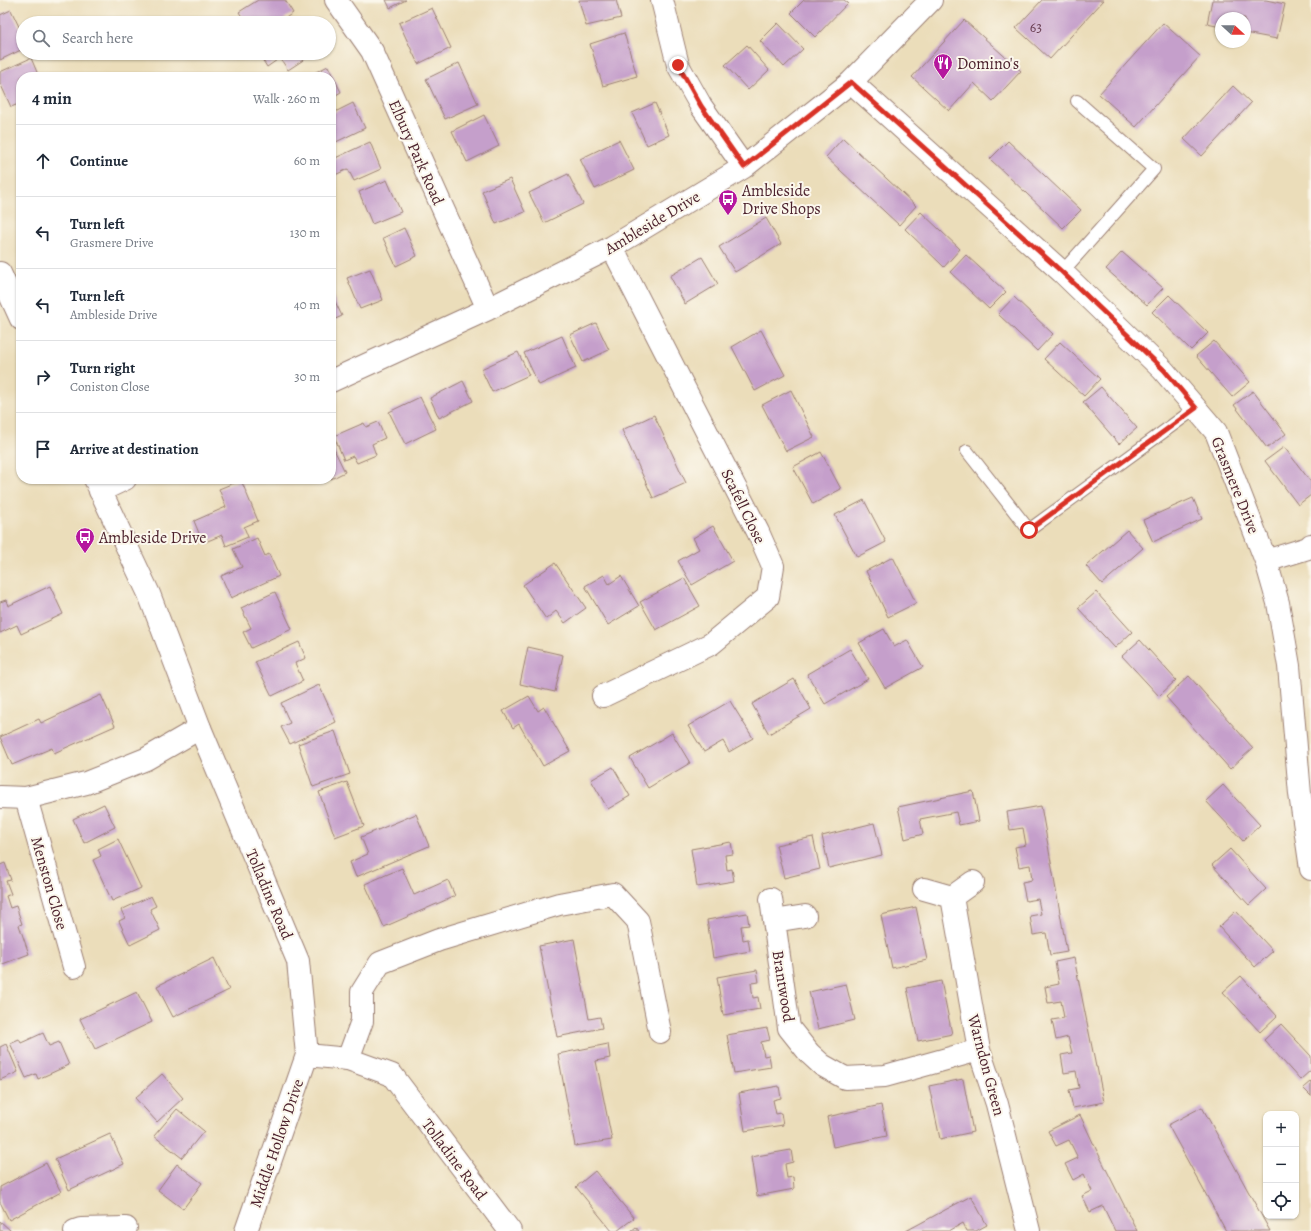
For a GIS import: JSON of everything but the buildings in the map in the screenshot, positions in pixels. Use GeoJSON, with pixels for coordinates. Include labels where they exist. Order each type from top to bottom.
{"type":"FeatureCollection","features":[{"type":"Feature","properties":{"kind":"street","name":"Elbury Park Road"},"geometry":{"type":"LineString","coordinates":[[336,0],[372,52],[488,309]]}},
{"type":"Feature","properties":{"kind":"street"},"geometry":{"type":"LineString","coordinates":[[662,0],[678,65],[701,106],[744,167]]}},
{"type":"Feature","properties":{"kind":"street","name":"Ambleside Drive"},"geometry":{"type":"LineString","coordinates":[[336,379],[488,309],[612,247],[744,167],[851,82],[931,0]]}},
{"type":"Feature","properties":{"kind":"street","name":"Grasmere Drive"},"geometry":{"type":"LineString","coordinates":[[851,82],[1062,272],[1164,370],[1216,432],[1266,561],[1278,603],[1289,666],[1300,794],[1311,869]]}},
{"type":"Feature","properties":{"kind":"street","name":"Scafell Close"},"geometry":{"type":"LineString","coordinates":[[602,696],[711,644],[768,597],[773,566],[758,532],[612,247]]}},
{"type":"Feature","properties":{"kind":"street"},"geometry":{"type":"LineString","coordinates":[[0,273],[16,308]]}},
{"type":"Feature","properties":{"kind":"street","name":"Tolladine Road"},"geometry":{"type":"LineString","coordinates":[[98,485],[149,594],[200,728],[298,961],[307,1055],[348,1059],[392,1075],[510,1231]]}},
{"type":"Feature","properties":{"kind":"street"},"geometry":{"type":"LineString","coordinates":[[1266,561],[1308,548],[1311,545]]}},
{"type":"Feature","properties":{"kind":"street"},"geometry":{"type":"LineString","coordinates":[[0,797],[26,798],[86,783],[146,759],[200,728]]}},
{"type":"Feature","properties":{"kind":"street","name":"Menston Close"},"geometry":{"type":"LineString","coordinates":[[26,798],[74,967]]}},
{"type":"Feature","properties":{"kind":"street"},"geometry":{"type":"LineString","coordinates":[[924,889],[952,897],[973,882]]}},
{"type":"Feature","properties":{"kind":"street"},"geometry":{"type":"LineString","coordinates":[[348,1059],[362,1021],[362,992],[380,963],[439,940],[551,907],[613,894],[638,921],[660,1032]]}},
{"type":"Feature","properties":{"kind":"street","name":"Warndon Green"},"geometry":{"type":"LineString","coordinates":[[952,897],[979,1050],[997,1104],[1029,1231]]}},
{"type":"Feature","properties":{"kind":"street","name":"Brantwood"},"geometry":{"type":"LineString","coordinates":[[805,916],[773,910],[789,1028],[809,1053],[822,1065],[845,1078],[886,1076],[979,1050]]}},
{"type":"Feature","properties":{"kind":"street","name":"Middle Hollow Drive"},"geometry":{"type":"LineString","coordinates":[[246,1231],[307,1055]]}},
{"type":"Feature","properties":{"kind":"street"},"geometry":{"type":"LineString","coordinates":[[75,1231],[81,1229],[126,1228]]}},
{"type":"Feature","properties":{"kind":"lane"},"geometry":{"type":"LineString","coordinates":[[1062,272],[1154,169],[1077,101]]}},
{"type":"Feature","properties":{"kind":"lane"},"geometry":{"type":"LineString","coordinates":[[967,451],[1029,530],[1196,408]]}},
{"type":"Feature","properties":{"kind":"place","name":"Domino's"},"geometry":{"type":"Point","coordinates":[943,80]}},
{"type":"Feature","properties":{"kind":"place","name":"Ambleside Drive Shops"},"geometry":{"type":"Point","coordinates":[728,216]}},
{"type":"Feature","properties":{"kind":"place","name":"Ambleside Drive"},"geometry":{"type":"Point","coordinates":[85,554]}},
{"type":"Feature","properties":{"kind":"route"},"geometry":{"type":"LineString","coordinates":[[678,65],[701,106],[744,167],[851,82],[1062,272],[1164,370],[1196,408],[1029,530]]}}]}
